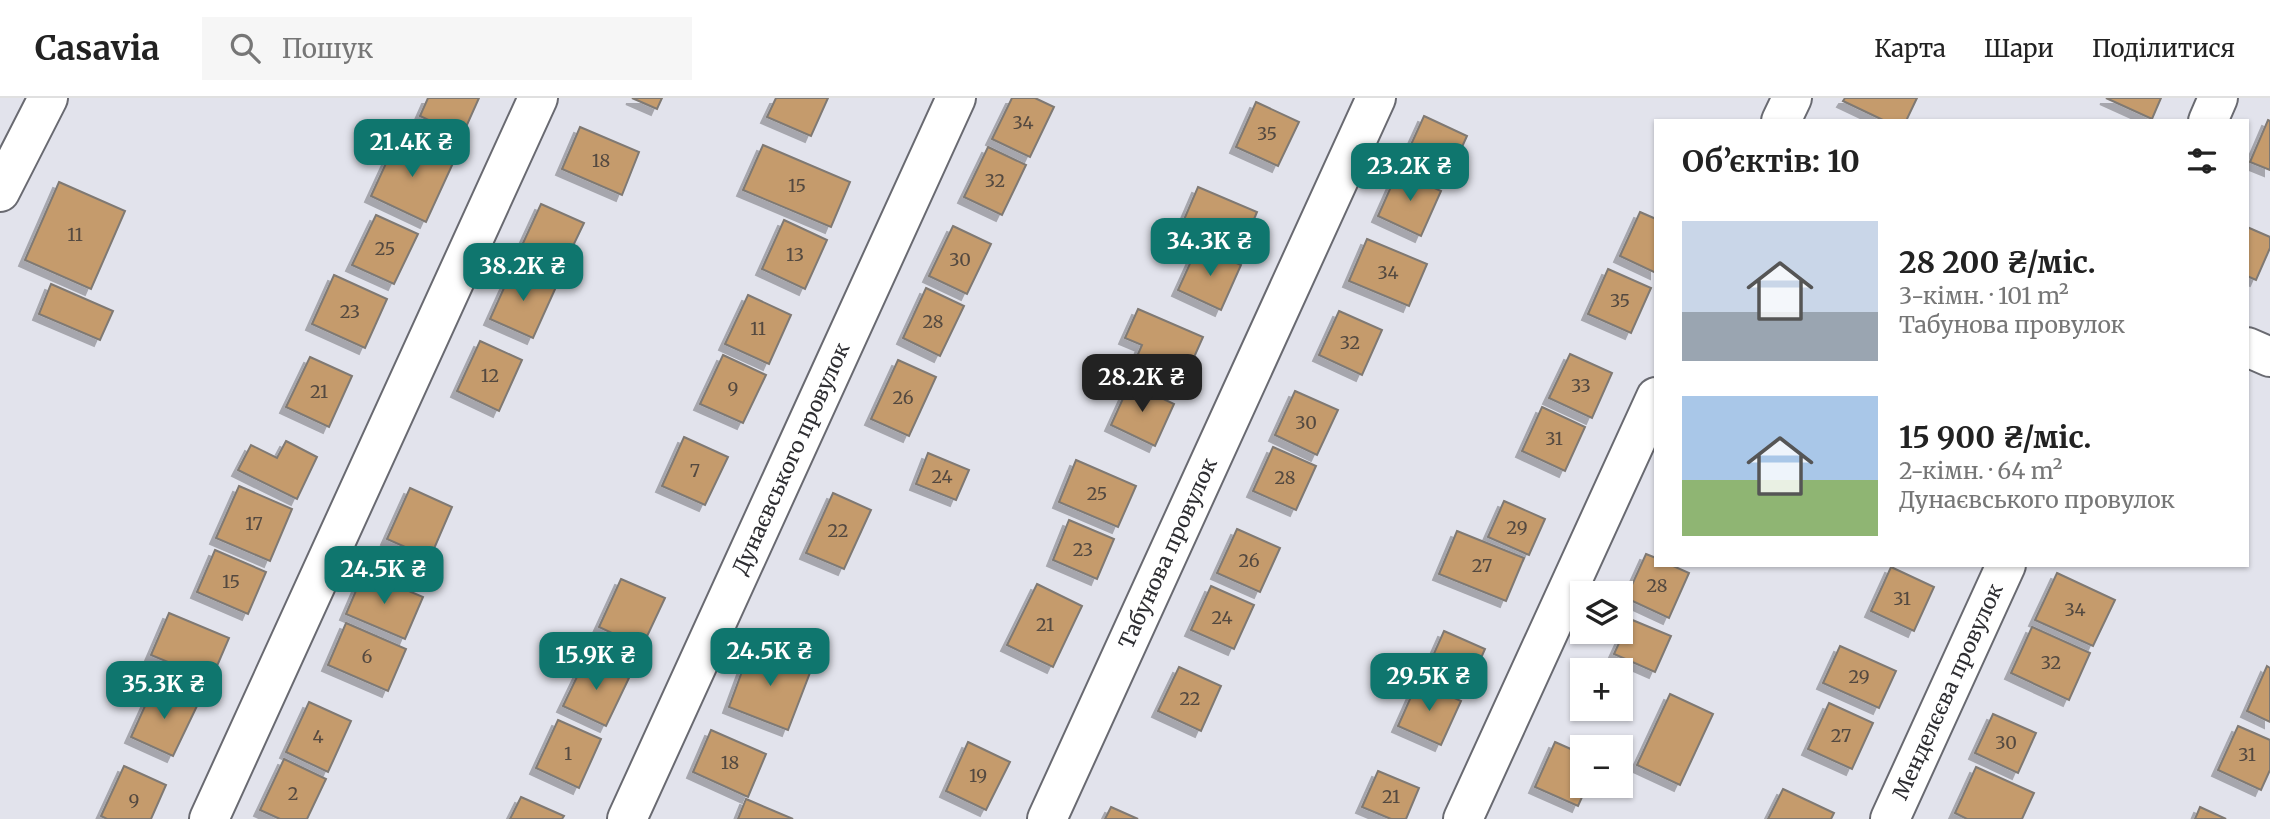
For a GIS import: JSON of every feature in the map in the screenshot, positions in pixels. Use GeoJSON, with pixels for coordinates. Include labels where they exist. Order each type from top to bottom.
{"type":"FeatureCollection","features":[{"type":"Feature","properties":{"kind":"street"},"geometry":{"type":"LineString","coordinates":[[0,192],[48,98]]}},
{"type":"Feature","properties":{"kind":"street"},"geometry":{"type":"LineString","coordinates":[[209,819],[538,98]]}},
{"type":"Feature","properties":{"kind":"street","name":"Дунаєвського провулок"},"geometry":{"type":"LineString","coordinates":[[627,819],[956,98]]}},
{"type":"Feature","properties":{"kind":"street","name":"Табунова провулок"},"geometry":{"type":"LineString","coordinates":[[1047,819],[1376,98]]}},
{"type":"Feature","properties":{"kind":"street"},"geometry":{"type":"LineString","coordinates":[[1782,119],[1792,98]]}},
{"type":"Feature","properties":{"kind":"street"},"geometry":{"type":"LineString","coordinates":[[2209,119],[2218,98]]}},
{"type":"Feature","properties":{"kind":"street"},"geometry":{"type":"LineString","coordinates":[[2249,348],[2270,357]]}},
{"type":"Feature","properties":{"kind":"street"},"geometry":{"type":"LineString","coordinates":[[1463,819],[1654,401]]}},
{"type":"Feature","properties":{"kind":"street","name":"Менделєєва провулок"},"geometry":{"type":"LineString","coordinates":[[1890,819],[2005,567]]}},
{"type":"Feature","properties":{"kind":"building"},"geometry":{"type":"Polygon","coordinates":[[[428,98],[479,98],[462,136],[420,116],[428,98]]]}},
{"type":"Feature","properties":{"kind":"building"},"geometry":{"type":"Polygon","coordinates":[[[632,98],[662,98],[657,109],[632,98]]]}},
{"type":"Feature","properties":{"kind":"building"},"geometry":{"type":"Polygon","coordinates":[[[776,98],[828,98],[811,136],[767,117],[776,98]]]}},
{"type":"Feature","properties":{"kind":"building"},"geometry":{"type":"Polygon","coordinates":[[[1012,98],[1035,98],[1054,107],[1030,157],[992,139],[1012,98]]]}},
{"type":"Feature","properties":{"kind":"building"},"geometry":{"type":"Polygon","coordinates":[[[1845,98],[1917,98],[1907,119],[1881,119],[1843,101],[1845,98]]]}},
{"type":"Feature","properties":{"kind":"building"},"geometry":{"type":"Polygon","coordinates":[[[2106,98],[2161,98],[2152,119],[2106,98]]]}},
{"type":"Feature","properties":{"kind":"building"},"geometry":{"type":"Polygon","coordinates":[[[1256,102],[1299,122],[1278,166],[1236,147],[1256,102]]]}},
{"type":"Feature","properties":{"kind":"building"},"geometry":{"type":"Polygon","coordinates":[[[1424,116],[1467,136],[1447,180],[1404,160],[1424,116]]]}},
{"type":"Feature","properties":{"kind":"building"},"geometry":{"type":"Polygon","coordinates":[[[2268,120],[2270,121],[2270,170],[2250,162],[2268,120]]]}},
{"type":"Feature","properties":{"kind":"building"},"geometry":{"type":"Polygon","coordinates":[[[580,127],[639,152],[622,195],[562,169],[580,127]]]}},
{"type":"Feature","properties":{"kind":"building"},"geometry":{"type":"Polygon","coordinates":[[[399,135],[454,161],[426,222],[371,196],[399,135]]]}},
{"type":"Feature","properties":{"kind":"building"},"geometry":{"type":"Polygon","coordinates":[[[763,145],[850,182],[831,227],[743,190],[763,145]]]}},
{"type":"Feature","properties":{"kind":"building"},"geometry":{"type":"Polygon","coordinates":[[[988,147],[1026,165],[1002,215],[964,197],[988,147]]]}},
{"type":"Feature","properties":{"kind":"building"},"geometry":{"type":"Polygon","coordinates":[[[1398,171],[1441,191],[1421,236],[1378,216],[1398,171]]]}},
{"type":"Feature","properties":{"kind":"building"},"geometry":{"type":"Polygon","coordinates":[[[59,182],[125,211],[91,289],[25,260],[59,182]]]}},
{"type":"Feature","properties":{"kind":"building"},"geometry":{"type":"Polygon","coordinates":[[[1198,187],[1257,212],[1239,255],[1180,229],[1198,187]]]}},
{"type":"Feature","properties":{"kind":"building"},"geometry":{"type":"Polygon","coordinates":[[[541,204],[584,223],[560,273],[518,254],[541,204]]]}},
{"type":"Feature","properties":{"kind":"building"},"geometry":{"type":"Polygon","coordinates":[[[1640,212],[1654,218],[1654,272],[1620,256],[1640,212]]]}},
{"type":"Feature","properties":{"kind":"building"},"geometry":{"type":"Polygon","coordinates":[[[376,215],[418,234],[394,284],[352,265],[376,215]]]}},
{"type":"Feature","properties":{"kind":"building"},"geometry":{"type":"Polygon","coordinates":[[[784,220],[827,240],[805,289],[762,269],[784,220]]]}},
{"type":"Feature","properties":{"kind":"building"},"geometry":{"type":"Polygon","coordinates":[[[953,226],[991,244],[967,294],[929,276],[953,226]]]}},
{"type":"Feature","properties":{"kind":"building"},"geometry":{"type":"Polygon","coordinates":[[[2249,228],[2270,237],[2270,248],[2256,280],[2249,277],[2249,228]]]}},
{"type":"Feature","properties":{"kind":"building"},"geometry":{"type":"Polygon","coordinates":[[[1367,239],[1427,264],[1409,306],[1349,281],[1367,239]]]}},
{"type":"Feature","properties":{"kind":"building"},"geometry":{"type":"Polygon","coordinates":[[[1198,246],[1241,265],[1221,310],[1178,290],[1198,246]]]}},
{"type":"Feature","properties":{"kind":"building"},"geometry":{"type":"Polygon","coordinates":[[[513,268],[556,287],[533,338],[490,319],[513,268]]]}},
{"type":"Feature","properties":{"kind":"building"},"geometry":{"type":"Polygon","coordinates":[[[1608,269],[1651,288],[1631,333],[1588,314],[1608,269]]]}},
{"type":"Feature","properties":{"kind":"building"},"geometry":{"type":"Polygon","coordinates":[[[334,275],[387,299],[365,348],[312,324],[334,275]]]}},
{"type":"Feature","properties":{"kind":"building"},"geometry":{"type":"Polygon","coordinates":[[[51,284],[113,311],[100,340],[39,314],[51,284]]]}},
{"type":"Feature","properties":{"kind":"building"},"geometry":{"type":"Polygon","coordinates":[[[926,288],[964,306],[940,356],[903,338],[926,288]]]}},
{"type":"Feature","properties":{"kind":"building"},"geometry":{"type":"Polygon","coordinates":[[[748,295],[791,315],[769,364],[725,344],[748,295]]]}},
{"type":"Feature","properties":{"kind":"building"},"geometry":{"type":"Polygon","coordinates":[[[1138,309],[1203,337],[1179,391],[1131,370],[1142,345],[1125,338],[1138,309]]]}},
{"type":"Feature","properties":{"kind":"building"},"geometry":{"type":"Polygon","coordinates":[[[1339,311],[1382,330],[1362,375],[1319,355],[1339,311]]]}},
{"type":"Feature","properties":{"kind":"building"},"geometry":{"type":"Polygon","coordinates":[[[480,341],[522,360],[499,411],[457,391],[480,341]]]}},
{"type":"Feature","properties":{"kind":"building"},"geometry":{"type":"Polygon","coordinates":[[[1570,354],[1612,373],[1592,418],[1549,398],[1570,354]]]}},
{"type":"Feature","properties":{"kind":"building"},"geometry":{"type":"Polygon","coordinates":[[[723,355],[766,375],[743,423],[700,404],[723,355]]]}},
{"type":"Feature","properties":{"kind":"building"},"geometry":{"type":"Polygon","coordinates":[[[310,357],[352,376],[329,427],[286,407],[310,357]]]}},
{"type":"Feature","properties":{"kind":"building"},"geometry":{"type":"Polygon","coordinates":[[[898,360],[936,377],[909,436],[871,419],[898,360]]]}},
{"type":"Feature","properties":{"kind":"building"},"geometry":{"type":"Polygon","coordinates":[[[1130,383],[1174,404],[1155,446],[1111,425],[1130,383]]]}},
{"type":"Feature","properties":{"kind":"building"},"geometry":{"type":"Polygon","coordinates":[[[1295,391],[1338,410],[1317,455],[1275,435],[1295,391]]]}},
{"type":"Feature","properties":{"kind":"building"},"geometry":{"type":"Polygon","coordinates":[[[1542,407],[1585,427],[1565,471],[1522,451],[1542,407]]]}},
{"type":"Feature","properties":{"kind":"building"},"geometry":{"type":"Polygon","coordinates":[[[684,437],[728,457],[705,505],[662,486],[684,437]]]}},
{"type":"Feature","properties":{"kind":"building"},"geometry":{"type":"Polygon","coordinates":[[[286,441],[317,457],[297,499],[238,470],[251,445],[277,458],[286,441]]]}},
{"type":"Feature","properties":{"kind":"building"},"geometry":{"type":"Polygon","coordinates":[[[1273,447],[1316,466],[1296,510],[1253,491],[1273,447]]]}},
{"type":"Feature","properties":{"kind":"building"},"geometry":{"type":"Polygon","coordinates":[[[928,453],[969,470],[956,500],[916,484],[928,453]]]}},
{"type":"Feature","properties":{"kind":"building"},"geometry":{"type":"Polygon","coordinates":[[[1076,460],[1136,486],[1118,527],[1059,502],[1076,460]]]}},
{"type":"Feature","properties":{"kind":"building"},"geometry":{"type":"Polygon","coordinates":[[[239,486],[292,509],[270,561],[216,538],[239,486]]]}},
{"type":"Feature","properties":{"kind":"building"},"geometry":{"type":"Polygon","coordinates":[[[410,488],[452,507],[430,558],[387,539],[410,488]]]}},
{"type":"Feature","properties":{"kind":"building"},"geometry":{"type":"Polygon","coordinates":[[[833,493],[871,510],[844,569],[806,553],[833,493]]]}},
{"type":"Feature","properties":{"kind":"building"},"geometry":{"type":"Polygon","coordinates":[[[1504,501],[1545,519],[1529,555],[1488,537],[1504,501]]]}},
{"type":"Feature","properties":{"kind":"building"},"geometry":{"type":"Polygon","coordinates":[[[1069,520],[1114,539],[1097,579],[1053,560],[1069,520]]]}},
{"type":"Feature","properties":{"kind":"building"},"geometry":{"type":"Polygon","coordinates":[[[1237,529],[1280,548],[1260,592],[1217,573],[1237,529]]]}},
{"type":"Feature","properties":{"kind":"building"},"geometry":{"type":"Polygon","coordinates":[[[1457,531],[1524,558],[1506,601],[1439,574],[1457,531]]]}},
{"type":"Feature","properties":{"kind":"building"},"geometry":{"type":"Polygon","coordinates":[[[215,550],[266,572],[248,614],[197,592],[215,550]]]}},
{"type":"Feature","properties":{"kind":"building"},"geometry":{"type":"Polygon","coordinates":[[[1646,554],[1654,557],[1654,567],[1676,567],[1689,573],[1669,618],[1633,601],[1633,583],[1646,554]]]}},
{"type":"Feature","properties":{"kind":"building"},"geometry":{"type":"Polygon","coordinates":[[[1891,567],[1934,587],[1914,631],[1871,611],[1891,567]]]}},
{"type":"Feature","properties":{"kind":"building"},"geometry":{"type":"Polygon","coordinates":[[[364,572],[423,597],[405,639],[346,614],[364,572]]]}},
{"type":"Feature","properties":{"kind":"building"},"geometry":{"type":"Polygon","coordinates":[[[2057,573],[2115,600],[2093,646],[2035,620],[2057,573]]]}},
{"type":"Feature","properties":{"kind":"building"},"geometry":{"type":"Polygon","coordinates":[[[621,579],[665,598],[642,647],[599,627],[621,579]]]}},
{"type":"Feature","properties":{"kind":"building"},"geometry":{"type":"Polygon","coordinates":[[[1037,584],[1082,606],[1053,667],[1007,645],[1037,584]]]}},
{"type":"Feature","properties":{"kind":"building"},"geometry":{"type":"Polygon","coordinates":[[[1211,586],[1254,605],[1234,649],[1191,630],[1211,586]]]}},
{"type":"Feature","properties":{"kind":"building"},"geometry":{"type":"Polygon","coordinates":[[[169,613],[229,638],[211,680],[151,655],[169,613]]]}},
{"type":"Feature","properties":{"kind":"building"},"geometry":{"type":"Polygon","coordinates":[[[1633,620],[1671,636],[1655,672],[1633,662],[1633,658],[1614,654],[1619,644],[1633,644],[1633,620]]]}},
{"type":"Feature","properties":{"kind":"building"},"geometry":{"type":"Polygon","coordinates":[[[346,623],[406,649],[388,691],[328,665],[346,623]]]}},
{"type":"Feature","properties":{"kind":"building"},"geometry":{"type":"Polygon","coordinates":[[[2032,627],[2090,653],[2069,700],[2011,673],[2032,627]]]}},
{"type":"Feature","properties":{"kind":"building"},"geometry":{"type":"Polygon","coordinates":[[[1444,631],[1485,649],[1469,685],[1428,667],[1444,631]]]}},
{"type":"Feature","properties":{"kind":"building"},"geometry":{"type":"Polygon","coordinates":[[[1840,646],[1896,671],[1879,708],[1823,683],[1840,646]]]}},
{"type":"Feature","properties":{"kind":"building"},"geometry":{"type":"Polygon","coordinates":[[[751,647],[811,670],[788,730],[729,707],[751,647]]]}},
{"type":"Feature","properties":{"kind":"building"},"geometry":{"type":"Polygon","coordinates":[[[586,658],[629,678],[606,726],[563,706],[586,658]]]}},
{"type":"Feature","properties":{"kind":"building"},"geometry":{"type":"Polygon","coordinates":[[[2267,666],[2270,668],[2270,722],[2247,711],[2267,666]]]}},
{"type":"Feature","properties":{"kind":"building"},"geometry":{"type":"Polygon","coordinates":[[[1179,667],[1221,686],[1201,731],[1158,711],[1179,667]]]}},
{"type":"Feature","properties":{"kind":"building"},"geometry":{"type":"Polygon","coordinates":[[[1418,681],[1461,701],[1441,745],[1398,726],[1418,681]]]}},
{"type":"Feature","properties":{"kind":"building"},"geometry":{"type":"Polygon","coordinates":[[[154,686],[197,706],[173,756],[131,737],[154,686]]]}},
{"type":"Feature","properties":{"kind":"building"},"geometry":{"type":"Polygon","coordinates":[[[1670,694],[1713,714],[1680,785],[1637,765],[1670,694]]]}},
{"type":"Feature","properties":{"kind":"building"},"geometry":{"type":"Polygon","coordinates":[[[309,702],[351,721],[328,772],[286,752],[309,702]]]}},
{"type":"Feature","properties":{"kind":"building"},"geometry":{"type":"Polygon","coordinates":[[[1829,703],[1873,723],[1852,769],[1808,749],[1829,703]]]}},
{"type":"Feature","properties":{"kind":"building"},"geometry":{"type":"Polygon","coordinates":[[[1993,714],[2036,733],[2018,773],[1975,753],[1993,714]]]}},
{"type":"Feature","properties":{"kind":"building"},"geometry":{"type":"Polygon","coordinates":[[[558,720],[601,739],[579,788],[536,768],[558,720]]]}},
{"type":"Feature","properties":{"kind":"building"},"geometry":{"type":"Polygon","coordinates":[[[2238,726],[2270,740],[2270,770],[2261,790],[2218,770],[2238,726]]]}},
{"type":"Feature","properties":{"kind":"building"},"geometry":{"type":"Polygon","coordinates":[[[711,730],[766,754],[748,797],[693,772],[711,730]]]}},
{"type":"Feature","properties":{"kind":"building"},"geometry":{"type":"Polygon","coordinates":[[[968,742],[1010,762],[986,810],[946,791],[968,742]]]}},
{"type":"Feature","properties":{"kind":"building"},"geometry":{"type":"Polygon","coordinates":[[[1555,742],[1570,749],[1570,798],[1582,798],[1578,806],[1535,787],[1555,742]]]}},
{"type":"Feature","properties":{"kind":"building"},"geometry":{"type":"Polygon","coordinates":[[[284,759],[326,779],[307,819],[280,819],[260,810],[284,759]]]}},
{"type":"Feature","properties":{"kind":"building"},"geometry":{"type":"Polygon","coordinates":[[[124,766],[166,785],[151,819],[107,819],[101,816],[124,766]]]}},
{"type":"Feature","properties":{"kind":"building"},"geometry":{"type":"Polygon","coordinates":[[[1976,767],[2034,793],[2022,819],[1967,819],[1955,813],[1976,767]]]}},
{"type":"Feature","properties":{"kind":"building"},"geometry":{"type":"Polygon","coordinates":[[[1378,771],[1419,788],[1406,819],[1391,819],[1362,807],[1378,771]]]}},
{"type":"Feature","properties":{"kind":"building"},"geometry":{"type":"Polygon","coordinates":[[[1783,789],[1834,813],[1831,819],[1768,819],[1783,789]]]}},
{"type":"Feature","properties":{"kind":"building"},"geometry":{"type":"Polygon","coordinates":[[[521,797],[564,816],[562,819],[510,819],[521,797]]]}},
{"type":"Feature","properties":{"kind":"building"},"geometry":{"type":"Polygon","coordinates":[[[746,799],[793,819],[738,819],[746,799]]]}},
{"type":"Feature","properties":{"kind":"building"},"geometry":{"type":"Polygon","coordinates":[[[1111,807],[1138,819],[1105,819],[1111,807]]]}},
{"type":"Feature","properties":{"kind":"building"},"geometry":{"type":"Polygon","coordinates":[[[2200,807],[2226,819],[2195,819],[2200,807]]]}}]}
